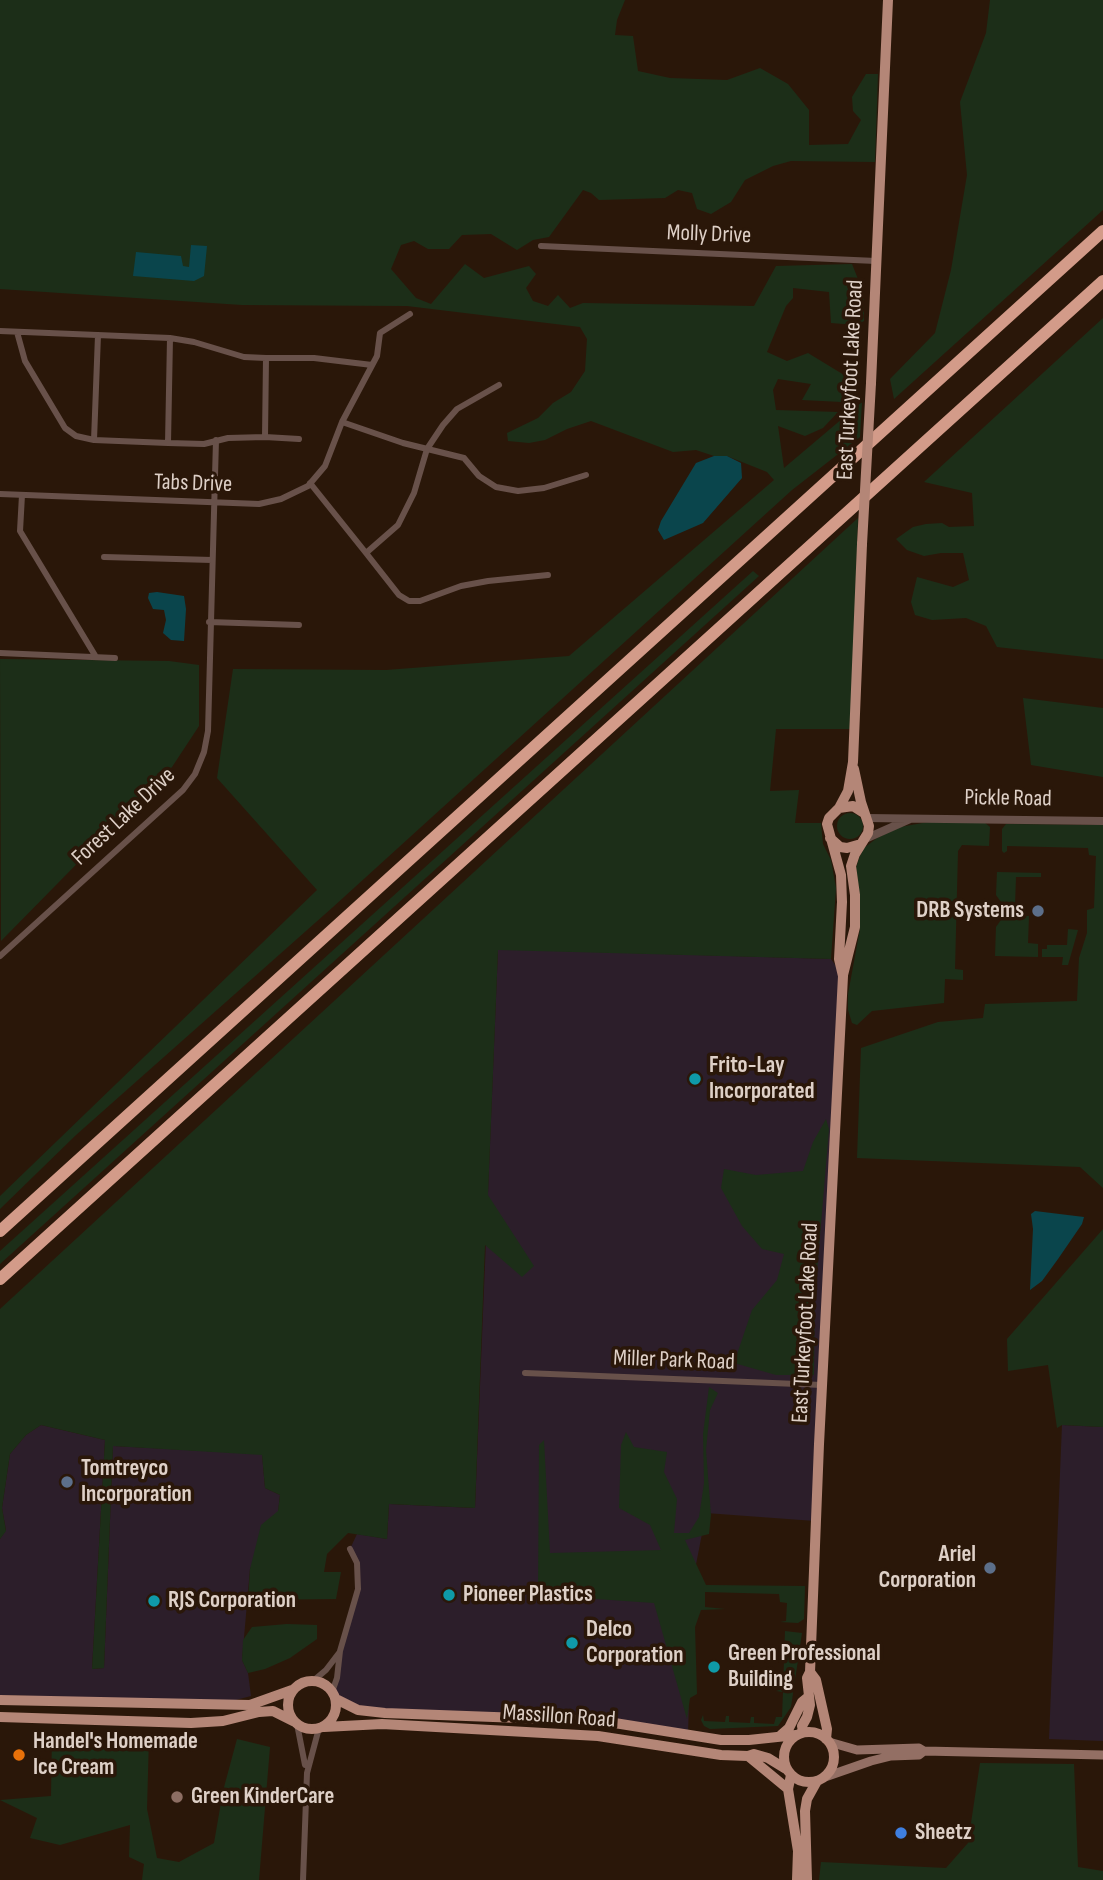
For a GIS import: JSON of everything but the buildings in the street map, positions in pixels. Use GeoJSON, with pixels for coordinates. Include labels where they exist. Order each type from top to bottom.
{"type":"FeatureCollection","features":[{"type":"Feature","properties":{"kind":"highway"},"geometry":{"type":"LineString","coordinates":[[0,1231],[1103,231]]}},
{"type":"Feature","properties":{"kind":"highway"},"geometry":{"type":"LineString","coordinates":[[0,1279],[1103,281]]}},
{"type":"Feature","properties":{"kind":"main road","name":"East Turkeyfoot Lake Road"},"geometry":{"type":"LineString","coordinates":[[839,808],[848,791],[853,762],[888,0]]}},
{"type":"Feature","properties":{"kind":"main road","name":"East Turkeyfoot Lake Road"},"geometry":{"type":"LineString","coordinates":[[853,762],[866,816]]}},
{"type":"Feature","properties":{"kind":"main road"},"geometry":{"type":"LineString","coordinates":[[853,806],[866,816],[869,826],[863,842],[854,848],[841,847],[830,838],[827,831],[829,818],[839,808],[853,806]]}},
{"type":"Feature","properties":{"kind":"main road","name":"East Turkeyfoot Lake Road"},"geometry":{"type":"LineString","coordinates":[[830,838],[841,875],[839,959],[843,976]]}},
{"type":"Feature","properties":{"kind":"main road","name":"East Turkeyfoot Lake Road"},"geometry":{"type":"LineString","coordinates":[[799,1734],[810,1705],[807,1678],[810,1672],[843,976],[855,927],[851,866],[863,842]]}},
{"type":"Feature","properties":{"kind":"main road","name":"East Turkeyfoot Lake Road"},"geometry":{"type":"LineString","coordinates":[[810,1672],[816,1680],[828,1741]]}},
{"type":"Feature","properties":{"kind":"main road"},"geometry":{"type":"LineString","coordinates":[[0,1700],[250,1705],[313,1681],[320,1682],[334,1696],[334,1715],[322,1728],[307,1730],[273,1711],[223,1721],[191,1723],[0,1717]]}},
{"type":"Feature","properties":{"kind":"main road"},"geometry":{"type":"LineString","coordinates":[[292,1690],[287,1706],[295,1723]]}},
{"type":"Feature","properties":{"kind":"main road","name":"Massillon Road"},"geometry":{"type":"LineString","coordinates":[[334,1696],[358,1710],[384,1713],[602,1721],[721,1740],[749,1741],[799,1734]]}},
{"type":"Feature","properties":{"kind":"main road"},"geometry":{"type":"LineString","coordinates":[[781,1735],[789,1728],[802,1702],[808,1697]]}},
{"type":"Feature","properties":{"kind":"main road","name":"Massillon Road"},"geometry":{"type":"LineString","coordinates":[[322,1728],[382,1724],[598,1736],[720,1755],[754,1754],[768,1758],[788,1772]]}},
{"type":"Feature","properties":{"kind":"main road"},"geometry":{"type":"LineString","coordinates":[[797,1880],[797,1851],[788,1772],[783,1754],[790,1740],[799,1734],[818,1733],[828,1741],[857,1750],[919,1748],[924,1751],[1103,1755]]}},
{"type":"Feature","properties":{"kind":"main road"},"geometry":{"type":"LineString","coordinates":[[807,1880],[805,1811],[807,1799],[833,1764],[834,1757],[828,1741]]}},
{"type":"Feature","properties":{"kind":"main road"},"geometry":{"type":"LineString","coordinates":[[788,1772],[804,1782],[821,1779],[871,1761],[919,1755],[924,1751]]}},
{"type":"Feature","properties":{"kind":"main road"},"geometry":{"type":"LineString","coordinates":[[748,1756],[789,1789]]}},
{"type":"Feature","properties":{"kind":"street","name":"Molly Drive"},"geometry":{"type":"LineString","coordinates":[[541,246],[876,261]]}},
{"type":"Feature","properties":{"kind":"street","name":"Tabs Drive"},"geometry":{"type":"LineString","coordinates":[[0,494],[259,504],[281,499],[310,483],[325,466],[342,422],[377,356],[380,333],[410,314]]}},
{"type":"Feature","properties":{"kind":"street"},"geometry":{"type":"LineString","coordinates":[[0,331],[170,338],[244,357],[314,358],[372,365]]}},
{"type":"Feature","properties":{"kind":"street"},"geometry":{"type":"LineString","coordinates":[[17,331],[25,361],[65,428],[76,436],[94,440],[204,444],[216,440],[299,439]]}},
{"type":"Feature","properties":{"kind":"street"},"geometry":{"type":"LineString","coordinates":[[94,440],[98,335]]}},
{"type":"Feature","properties":{"kind":"street"},"geometry":{"type":"LineString","coordinates":[[168,443],[170,338]]}},
{"type":"Feature","properties":{"kind":"street"},"geometry":{"type":"LineString","coordinates":[[265,438],[266,358]]}},
{"type":"Feature","properties":{"kind":"street"},"geometry":{"type":"LineString","coordinates":[[366,553],[398,525],[407,510],[427,449],[443,425],[457,409],[499,385]]}},
{"type":"Feature","properties":{"kind":"street"},"geometry":{"type":"LineString","coordinates":[[342,422],[464,458],[480,476],[496,487],[517,491],[544,488],[586,475]]}},
{"type":"Feature","properties":{"kind":"street","name":"Forest Lake Drive"},"geometry":{"type":"LineString","coordinates":[[0,956],[183,790],[195,774],[204,752],[208,731],[216,440]]}},
{"type":"Feature","properties":{"kind":"street"},"geometry":{"type":"LineString","coordinates":[[310,483],[399,595],[409,601],[420,601],[461,586],[548,575]]}},
{"type":"Feature","properties":{"kind":"street"},"geometry":{"type":"LineString","coordinates":[[22,495],[20,531],[96,657]]}},
{"type":"Feature","properties":{"kind":"street"},"geometry":{"type":"LineString","coordinates":[[104,557],[212,560]]}},
{"type":"Feature","properties":{"kind":"street"},"geometry":{"type":"LineString","coordinates":[[209,622],[299,625]]}},
{"type":"Feature","properties":{"kind":"street"},"geometry":{"type":"LineString","coordinates":[[0,653],[115,658]]}},
{"type":"Feature","properties":{"kind":"street","name":"Pickle Road"},"geometry":{"type":"LineString","coordinates":[[866,816],[1103,821]]}},
{"type":"Feature","properties":{"kind":"street","name":"Pickle Road"},"geometry":{"type":"LineString","coordinates":[[863,842],[913,818]]}},
{"type":"Feature","properties":{"kind":"street","name":"Miller Park Road"},"geometry":{"type":"LineString","coordinates":[[525,1373],[822,1385]]}},
{"type":"Feature","properties":{"kind":"street"},"geometry":{"type":"LineString","coordinates":[[334,1696],[340,1651],[358,1589],[357,1563],[350,1549]]}},
{"type":"Feature","properties":{"kind":"street"},"geometry":{"type":"LineString","coordinates":[[313,1681],[326,1670],[340,1651]]}},
{"type":"Feature","properties":{"kind":"street"},"geometry":{"type":"LineString","coordinates":[[295,1723],[307,1773],[303,1880]]}},
{"type":"Feature","properties":{"kind":"street"},"geometry":{"type":"LineString","coordinates":[[307,1773],[322,1728]]}},
{"type":"Feature","properties":{"kind":"shaded area"},"geometry":{"type":"Polygon","coordinates":[[[498,949],[831,959],[843,976],[815,1521],[706,1513],[692,1585],[688,1735],[602,1721],[385,1713],[336,1699],[332,1692],[340,1651],[358,1589],[357,1563],[350,1549],[357,1534],[387,1539],[389,1504],[475,1508],[498,949]]]}},
{"type":"Feature","properties":{"kind":"shaded area"},"geometry":{"type":"Polygon","coordinates":[[[41,1425],[105,1440],[92,1669],[104,1668],[113,1446],[262,1454],[265,1488],[280,1495],[278,1512],[250,1569],[242,1660],[248,1673],[251,1696],[228,1702],[0,1695],[0,1539],[6,1530],[2,1508],[10,1454],[26,1435],[41,1425]]]}},
{"type":"Feature","properties":{"kind":"shaded area"},"geometry":{"type":"Polygon","coordinates":[[[1062,1425],[1103,1427],[1103,1741],[1049,1739],[1062,1425]]]}},
{"type":"Feature","properties":{"kind":"green space"},"geometry":{"type":"Polygon","coordinates":[[[0,0],[625,0],[617,20],[615,35],[633,36],[638,71],[670,78],[727,80],[760,68],[788,84],[809,110],[809,145],[848,144],[861,120],[853,111],[852,97],[866,74],[878,74],[875,162],[791,161],[773,166],[745,180],[731,202],[711,214],[697,209],[692,193],[678,190],[665,198],[599,200],[583,190],[549,237],[533,240],[517,250],[491,234],[462,235],[449,249],[428,249],[414,241],[401,245],[391,269],[416,298],[431,304],[465,264],[484,278],[529,266],[536,274],[526,288],[533,301],[548,306],[558,295],[570,308],[583,303],[754,306],[776,266],[852,264],[864,294],[864,321],[856,325],[831,323],[829,292],[793,288],[793,298],[786,306],[767,352],[787,361],[808,353],[849,378],[851,391],[842,402],[802,400],[811,384],[778,379],[773,390],[776,410],[838,412],[823,428],[805,436],[778,426],[784,468],[862,402],[860,437],[792,490],[333,907],[76,1135],[0,1209],[0,1196],[317,890],[217,778],[233,669],[386,670],[569,656],[774,480],[767,472],[727,456],[714,456],[696,450],[673,452],[591,421],[545,440],[529,443],[508,441],[507,433],[538,418],[553,403],[571,392],[585,371],[587,339],[580,327],[407,306],[242,305],[0,289],[0,0]]]}},
{"type":"Feature","properties":{"kind":"green space"},"geometry":{"type":"Polygon","coordinates":[[[990,0],[1103,0],[1103,210],[894,399],[890,379],[935,333],[951,270],[967,175],[960,102],[986,33],[990,0]]]}},
{"type":"Feature","properties":{"kind":"green space"},"geometry":{"type":"Polygon","coordinates":[[[1103,318],[1103,659],[997,647],[986,626],[966,618],[932,620],[915,615],[911,602],[917,577],[953,587],[969,580],[963,553],[924,556],[907,550],[896,539],[913,527],[926,524],[974,526],[972,493],[924,482],[1103,318]]]}},
{"type":"Feature","properties":{"kind":"green space"},"geometry":{"type":"Polygon","coordinates":[[[858,518],[851,729],[776,729],[770,791],[799,790],[795,823],[821,823],[823,844],[831,860],[836,888],[831,959],[498,950],[488,1195],[534,1266],[522,1277],[485,1245],[475,1508],[389,1504],[387,1539],[348,1533],[327,1554],[324,1572],[341,1572],[336,1599],[248,1600],[250,1569],[261,1525],[278,1511],[280,1495],[265,1488],[262,1455],[113,1446],[104,1668],[92,1669],[105,1440],[41,1425],[26,1435],[10,1454],[2,1508],[6,1531],[0,1539],[0,1309],[858,518]]]}},
{"type":"Feature","properties":{"kind":"green space"},"geometry":{"type":"Polygon","coordinates":[[[753,571],[759,576],[0,1264],[0,1251],[753,571]]]}},
{"type":"Feature","properties":{"kind":"green space"},"geometry":{"type":"Polygon","coordinates":[[[0,659],[169,661],[199,665],[199,726],[172,767],[1,941],[0,659]]]}},
{"type":"Feature","properties":{"kind":"green space"},"geometry":{"type":"Polygon","coordinates":[[[1023,698],[1103,708],[1103,777],[1031,765],[1023,698]]]}},
{"type":"Feature","properties":{"kind":"green space"},"geometry":{"type":"Polygon","coordinates":[[[850,813],[859,817],[863,826],[859,835],[850,839],[841,835],[837,826],[841,817],[850,813]]]}},
{"type":"Feature","properties":{"kind":"green space"},"geometry":{"type":"Polygon","coordinates":[[[934,821],[984,822],[990,827],[989,846],[962,845],[958,851],[955,969],[963,970],[963,980],[945,979],[944,1003],[872,1011],[857,1025],[852,1023],[848,1010],[848,994],[860,929],[856,868],[859,858],[864,848],[877,838],[900,827],[934,821]]]}},
{"type":"Feature","properties":{"kind":"green space"},"geometry":{"type":"Polygon","coordinates":[[[1006,824],[1103,825],[1103,1188],[1080,1167],[857,1158],[861,1048],[938,1022],[983,1018],[985,1004],[1077,1001],[1079,958],[1087,933],[1087,910],[1094,908],[1096,856],[1089,855],[1088,848],[1007,846],[1004,853],[1002,829],[1006,824]]]}},
{"type":"Feature","properties":{"kind":"green space"},"geometry":{"type":"Polygon","coordinates":[[[997,872],[1041,873],[1041,877],[1016,877],[1015,905],[1008,905],[1001,902],[996,895],[997,872]]]}},
{"type":"Feature","properties":{"kind":"green space"},"geometry":{"type":"Polygon","coordinates":[[[1029,916],[1028,943],[1038,944],[1038,957],[995,956],[996,927],[1003,917],[1029,916]]]}},
{"type":"Feature","properties":{"kind":"green space"},"geometry":{"type":"Polygon","coordinates":[[[1068,929],[1078,930],[1068,965],[1062,965],[1063,957],[1042,957],[1042,949],[1047,949],[1047,945],[1067,945],[1068,929]]]}},
{"type":"Feature","properties":{"kind":"green space"},"geometry":{"type":"Polygon","coordinates":[[[826,1119],[829,1129],[815,1295],[814,1375],[776,1375],[734,1363],[752,1310],[777,1280],[784,1254],[762,1249],[742,1226],[721,1188],[724,1169],[756,1175],[803,1171],[813,1142],[826,1119]]]}},
{"type":"Feature","properties":{"kind":"green space"},"geometry":{"type":"Polygon","coordinates":[[[1103,1229],[1103,1427],[1062,1425],[1057,1428],[1048,1365],[1008,1371],[1007,1339],[1103,1229]]]}},
{"type":"Feature","properties":{"kind":"green space"},"geometry":{"type":"Polygon","coordinates":[[[709,1387],[718,1393],[710,1410],[706,1450],[711,1515],[709,1534],[685,1540],[706,1585],[805,1586],[804,1619],[798,1623],[780,1622],[786,1621],[787,1603],[780,1602],[779,1594],[705,1592],[705,1607],[725,1609],[701,1610],[695,1627],[697,1694],[690,1698],[687,1719],[654,1603],[538,1595],[539,1445],[544,1440],[550,1553],[661,1550],[650,1525],[619,1508],[621,1445],[626,1432],[634,1447],[667,1452],[664,1472],[677,1499],[674,1533],[689,1533],[699,1517],[704,1483],[703,1434],[709,1387]]]}},
{"type":"Feature","properties":{"kind":"green space"},"geometry":{"type":"Polygon","coordinates":[[[317,1625],[317,1639],[290,1658],[248,1673],[242,1660],[243,1640],[252,1627],[317,1625]]]}},
{"type":"Feature","properties":{"kind":"green space"},"geometry":{"type":"Polygon","coordinates":[[[785,1631],[802,1633],[791,1707],[778,1726],[710,1729],[704,1726],[701,1720],[703,1715],[704,1721],[725,1722],[726,1716],[729,1716],[729,1722],[750,1723],[751,1717],[754,1717],[754,1723],[774,1724],[776,1717],[782,1717],[783,1692],[776,1691],[783,1689],[784,1661],[777,1660],[784,1659],[785,1631]]]}},
{"type":"Feature","properties":{"kind":"green space"},"geometry":{"type":"Polygon","coordinates":[[[52,1734],[149,1737],[147,1809],[157,1858],[179,1862],[214,1843],[223,1791],[237,1739],[270,1747],[259,1880],[142,1880],[144,1864],[129,1857],[130,1825],[60,1845],[30,1838],[37,1818],[0,1800],[51,1796],[52,1734]]]}},
{"type":"Feature","properties":{"kind":"green space"},"geometry":{"type":"Polygon","coordinates":[[[980,1763],[1074,1764],[1078,1867],[1103,1871],[1103,1880],[819,1880],[821,1862],[946,1868],[968,1843],[980,1763]]]}},
{"type":"Feature","properties":{"kind":"water"},"geometry":{"type":"Polygon","coordinates":[[[191,245],[207,246],[204,276],[194,281],[133,276],[136,252],[181,256],[183,266],[189,267],[191,245]]]}},
{"type":"Feature","properties":{"kind":"water"},"geometry":{"type":"Polygon","coordinates":[[[714,456],[727,456],[741,463],[742,478],[703,523],[664,540],[658,530],[661,521],[696,463],[714,456]]]}},
{"type":"Feature","properties":{"kind":"water"},"geometry":{"type":"Polygon","coordinates":[[[149,593],[184,596],[184,641],[171,640],[163,633],[166,620],[164,610],[153,609],[148,598],[149,593]]]}},
{"type":"Feature","properties":{"kind":"water"},"geometry":{"type":"Polygon","coordinates":[[[1035,1211],[1084,1217],[1082,1224],[1042,1281],[1030,1290],[1033,1229],[1031,1214],[1035,1211]]]}},
{"type":"Feature","properties":{"kind":"place","name":"DRB Systems"},"geometry":{"type":"Point","coordinates":[1038,911]}},
{"type":"Feature","properties":{"kind":"place","name":"Frito-Lay Incorporated"},"geometry":{"type":"Point","coordinates":[695,1079]}},
{"type":"Feature","properties":{"kind":"place","name":"Tomtreyco Incorporation"},"geometry":{"type":"Point","coordinates":[67,1482]}},
{"type":"Feature","properties":{"kind":"place","name":"Ariel Corporation"},"geometry":{"type":"Point","coordinates":[990,1568]}},
{"type":"Feature","properties":{"kind":"place","name":"Pioneer Plastics"},"geometry":{"type":"Point","coordinates":[449,1595]}},
{"type":"Feature","properties":{"kind":"place","name":"RJS Corporation"},"geometry":{"type":"Point","coordinates":[154,1601]}},
{"type":"Feature","properties":{"kind":"place","name":"Delco Corporation"},"geometry":{"type":"Point","coordinates":[572,1643]}},
{"type":"Feature","properties":{"kind":"place","name":"Green Professional Building"},"geometry":{"type":"Point","coordinates":[714,1667]}},
{"type":"Feature","properties":{"kind":"place","name":"Handel's Homemade Ice Cream"},"geometry":{"type":"Point","coordinates":[19,1755]}},
{"type":"Feature","properties":{"kind":"place","name":"Green KinderCare"},"geometry":{"type":"Point","coordinates":[177,1797]}},
{"type":"Feature","properties":{"kind":"place","name":"Sheetz"},"geometry":{"type":"Point","coordinates":[901,1833]}}]}
